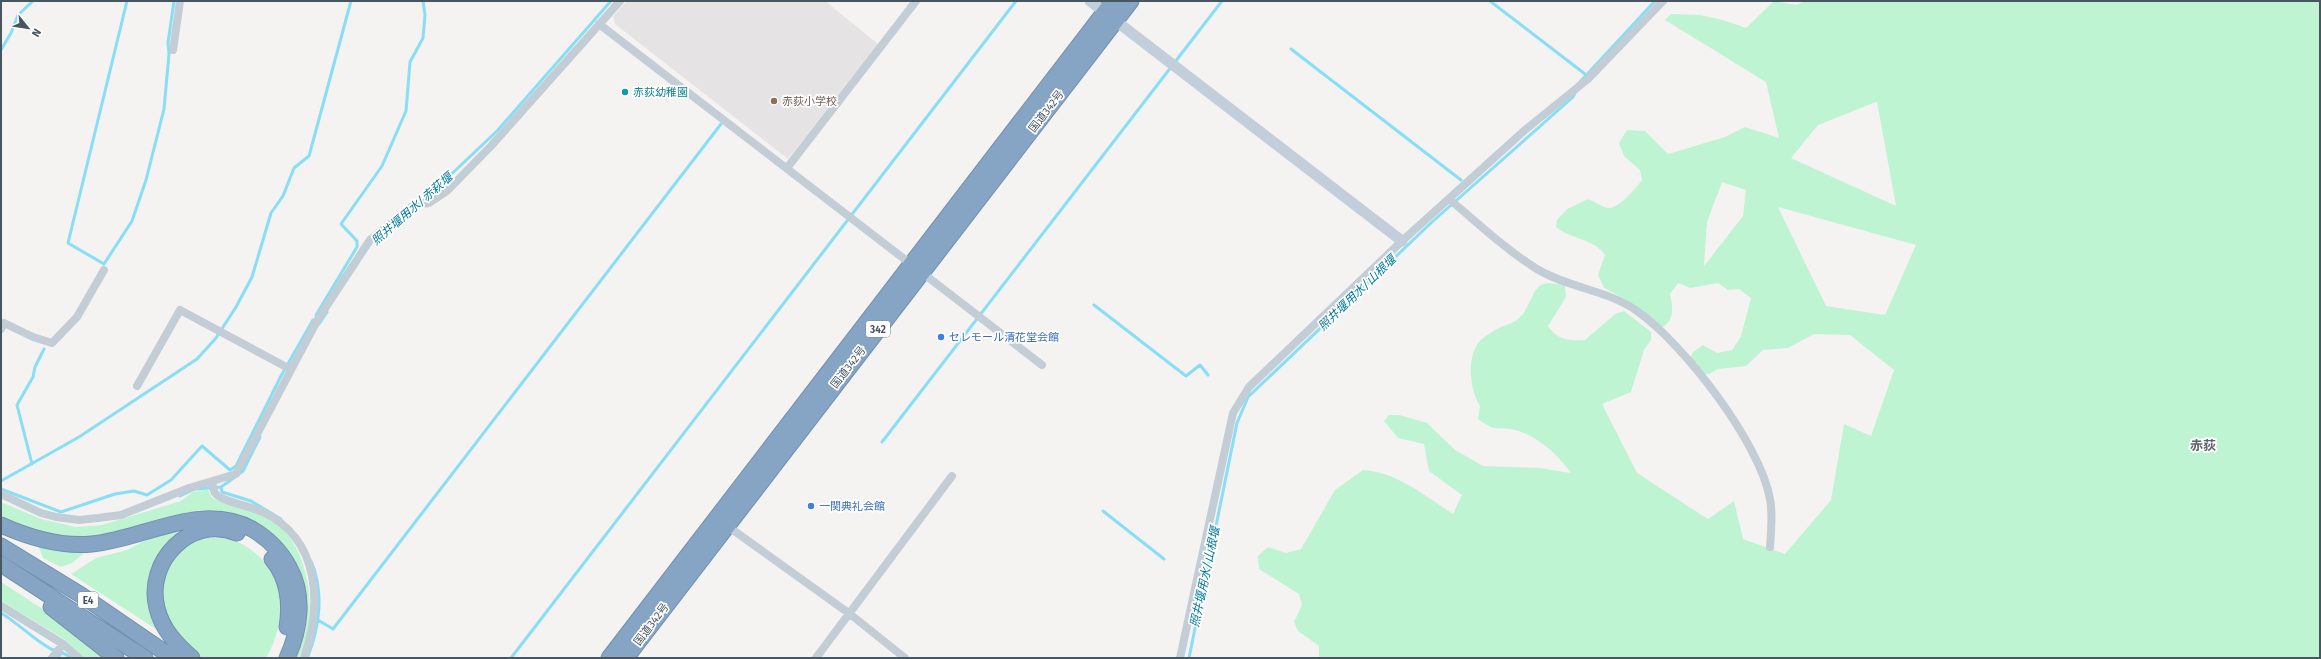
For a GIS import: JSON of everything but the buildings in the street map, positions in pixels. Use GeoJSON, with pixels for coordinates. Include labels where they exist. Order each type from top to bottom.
{"type":"FeatureCollection","features":[{"type":"Feature","properties":{"kind":"highway","name":"国道342号"},"geometry":{"type":"LineString","coordinates":[[609,658],[721,522],[1111,11],[1130,1]]}},
{"type":"Feature","properties":{"kind":"highway"},"geometry":{"type":"LineString","coordinates":[[1,525],[32,537],[73,545],[93,544],[191,520],[216,519],[246,526],[272,543],[283,556],[297,587],[298,621],[295,636],[286,658]]}},
{"type":"Feature","properties":{"kind":"highway","name":"国道342号"},"geometry":{"type":"LineString","coordinates":[[626,658],[721,522]]}},
{"type":"Feature","properties":{"kind":"highway"},"geometry":{"type":"LineString","coordinates":[[192,658],[168,633],[160,618],[155,593],[156,580],[160,566],[168,553],[178,542],[204,530],[217,529],[230,531],[255,543],[266,551],[282,574],[288,598],[289,612],[284,640],[276,658]]}},
{"type":"Feature","properties":{"kind":"highway","name":"E4"},"geometry":{"type":"LineString","coordinates":[[1,546],[81,595],[173,658]]}},
{"type":"Feature","properties":{"kind":"highway","name":"E4"},"geometry":{"type":"LineString","coordinates":[[1,564],[146,658]]}},
{"type":"Feature","properties":{"kind":"highway"},"geometry":{"type":"LineString","coordinates":[[1,573],[67,618],[116,658]]}},
{"type":"Feature","properties":{"kind":"street"},"geometry":{"type":"LineString","coordinates":[[173,50],[180,1]]}},
{"type":"Feature","properties":{"kind":"street"},"geometry":{"type":"LineString","coordinates":[[1,494],[41,513],[56,517],[79,520],[121,515],[189,488],[231,476],[240,468],[290,369],[318,319],[370,240],[414,204],[429,203],[447,191],[491,146],[620,1]]}},
{"type":"Feature","properties":{"kind":"street"},"geometry":{"type":"LineString","coordinates":[[787,168],[916,1]]}},
{"type":"Feature","properties":{"kind":"street"},"geometry":{"type":"LineString","coordinates":[[1090,1],[1111,11],[1402,241]]}},
{"type":"Feature","properties":{"kind":"street"},"geometry":{"type":"LineString","coordinates":[[1180,658],[1233,413],[1249,387],[1402,241],[1525,130],[1588,79],[1663,1]]}},
{"type":"Feature","properties":{"kind":"street"},"geometry":{"type":"LineString","coordinates":[[599,24],[1042,365]]}},
{"type":"Feature","properties":{"kind":"street"},"geometry":{"type":"LineString","coordinates":[[1449,199],[1538,269],[1619,300],[1637,311],[1682,352],[1710,386],[1747,443],[1764,476],[1770,499],[1772,519],[1770,547]]}},
{"type":"Feature","properties":{"kind":"street"},"geometry":{"type":"LineString","coordinates":[[1,329],[4,323],[33,337],[52,343],[76,317],[104,270]]}},
{"type":"Feature","properties":{"kind":"street"},"geometry":{"type":"LineString","coordinates":[[137,386],[180,310],[290,369]]}},
{"type":"Feature","properties":{"kind":"street"},"geometry":{"type":"LineString","coordinates":[[816,658],[952,476]]}},
{"type":"Feature","properties":{"kind":"street"},"geometry":{"type":"LineString","coordinates":[[212,482],[215,493],[219,497],[252,507],[279,521],[288,530],[304,554],[313,578],[316,610],[304,658]]}},
{"type":"Feature","properties":{"kind":"street"},"geometry":{"type":"LineString","coordinates":[[721,522],[850,614],[904,658]]}},
{"type":"Feature","properties":{"kind":"street"},"geometry":{"type":"LineString","coordinates":[[1,606],[63,644],[78,658]]}},
{"type":"Feature","properties":{"kind":"street"},"geometry":{"type":"LineString","coordinates":[[52,658],[63,644]]}},
{"type":"Feature","properties":{"kind":"shaded area","name":"赤荻小学校"},"geometry":{"type":"Polygon","coordinates":[[[627,1],[825,1],[878,44],[788,159],[615,24],[613,16],[627,1]]]}},
{"type":"Feature","properties":{"kind":"green space"},"geometry":{"type":"Polygon","coordinates":[[[1774,1],[1797,5],[1804,1],[2320,1],[2320,658],[1319,658],[1319,646],[1298,631],[1294,622],[1302,605],[1299,594],[1259,569],[1258,556],[1268,547],[1286,553],[1301,549],[1335,490],[1363,470],[1387,475],[1399,480],[1453,514],[1462,495],[1429,471],[1424,444],[1398,438],[1384,421],[1389,415],[1399,415],[1427,423],[1455,450],[1483,466],[1540,468],[1571,473],[1554,453],[1539,441],[1515,430],[1493,428],[1478,419],[1480,406],[1472,383],[1472,357],[1479,342],[1494,331],[1518,319],[1524,312],[1535,292],[1544,284],[1565,286],[1566,297],[1548,326],[1555,334],[1564,339],[1585,340],[1615,314],[1624,311],[1651,332],[1651,340],[1644,350],[1631,392],[1602,404],[1637,473],[1708,519],[1734,501],[1743,539],[1785,554],[1831,500],[1844,424],[1871,436],[1894,370],[1850,335],[1814,334],[1788,348],[1763,350],[1746,366],[1718,369],[1709,374],[1703,374],[1691,360],[1692,353],[1703,345],[1717,353],[1732,350],[1741,336],[1751,298],[1739,289],[1728,290],[1718,283],[1690,288],[1678,283],[1670,294],[1672,304],[1671,317],[1666,325],[1661,328],[1648,315],[1634,305],[1604,288],[1598,275],[1605,255],[1601,250],[1589,242],[1568,234],[1556,227],[1557,220],[1567,209],[1588,199],[1608,208],[1612,207],[1622,202],[1642,180],[1640,170],[1624,156],[1619,143],[1627,130],[1645,131],[1668,154],[1725,137],[1745,127],[1779,138],[1766,82],[1665,20],[1671,14],[1700,15],[1723,20],[1746,28],[1774,1]],[[1877,102],[1818,125],[1791,158],[1896,206],[1877,102]],[[1722,182],[1707,222],[1704,266],[1743,216],[1746,190],[1722,182]],[[1778,207],[1826,306],[1885,315],[1916,245],[1778,207]]]}},
{"type":"Feature","properties":{"kind":"green space"},"geometry":{"type":"Polygon","coordinates":[[[208,489],[211,497],[252,510],[265,516],[281,527],[293,542],[302,560],[310,601],[309,621],[305,641],[299,658],[294,658],[305,624],[307,603],[304,583],[297,565],[287,549],[274,536],[258,524],[241,516],[223,511],[203,510],[116,534],[87,538],[49,535],[24,528],[1,518],[1,502],[41,519],[76,527],[102,525],[181,501],[193,492],[208,489]]]}},
{"type":"Feature","properties":{"kind":"green space"},"geometry":{"type":"Polygon","coordinates":[[[193,528],[179,535],[166,545],[153,565],[151,584],[159,631],[71,574],[96,558],[127,550],[161,532],[193,528]]]}},
{"type":"Feature","properties":{"kind":"green space"},"geometry":{"type":"Polygon","coordinates":[[[208,538],[227,538],[248,548],[265,562],[277,581],[281,591],[282,601],[280,616],[275,638],[266,658],[202,658],[182,638],[167,614],[163,600],[162,587],[164,573],[172,560],[183,548],[197,541],[208,538]]]}},
{"type":"Feature","properties":{"kind":"green space"},"geometry":{"type":"Polygon","coordinates":[[[38,545],[88,550],[72,563],[61,567],[43,558],[38,545]]]}},
{"type":"Feature","properties":{"kind":"green space"},"geometry":{"type":"Polygon","coordinates":[[[1,582],[72,628],[107,658],[85,658],[64,639],[1,601],[1,582]]]}},
{"type":"Feature","properties":{"kind":"waterway"},"geometry":{"type":"LineString","coordinates":[[1,50],[11,33],[18,15],[33,1]]}},
{"type":"Feature","properties":{"kind":"waterway"},"geometry":{"type":"LineString","coordinates":[[127,1],[68,243],[104,264],[132,221],[146,180],[164,109],[169,54],[168,43],[174,1]]}},
{"type":"Feature","properties":{"kind":"waterway"},"geometry":{"type":"LineString","coordinates":[[1,481],[79,437],[197,359],[216,338],[236,307],[252,277],[271,213],[283,196],[294,168],[309,156],[351,1]]}},
{"type":"Feature","properties":{"kind":"waterway"},"geometry":{"type":"LineString","coordinates":[[316,315],[357,247],[357,241],[341,224],[382,166],[406,111],[410,62],[423,38],[425,15],[423,1]]}},
{"type":"Feature","properties":{"kind":"waterway","name":"照井堰用水/赤萩堰"},"geometry":{"type":"LineString","coordinates":[[422,202],[497,131],[611,1]]}},
{"type":"Feature","properties":{"kind":"waterway"},"geometry":{"type":"LineString","coordinates":[[511,658],[1016,1]]}},
{"type":"Feature","properties":{"kind":"waterway"},"geometry":{"type":"LineString","coordinates":[[882,442],[1222,1]]}},
{"type":"Feature","properties":{"kind":"waterway"},"geometry":{"type":"LineString","coordinates":[[1490,1],[1585,74]]}},
{"type":"Feature","properties":{"kind":"waterway","name":"照井堰用水/山根堰"},"geometry":{"type":"LineString","coordinates":[[1578,84],[1655,1]]}},
{"type":"Feature","properties":{"kind":"waterway"},"geometry":{"type":"LineString","coordinates":[[1291,49],[1461,180]]}},
{"type":"Feature","properties":{"kind":"waterway","name":"照井堰用水/山根堰"},"geometry":{"type":"LineString","coordinates":[[1189,658],[1237,423],[1248,397],[1432,222],[1573,97],[1575,93]]}},
{"type":"Feature","properties":{"kind":"waterway"},"geometry":{"type":"LineString","coordinates":[[318,620],[333,629],[721,124]]}},
{"type":"Feature","properties":{"kind":"waterway"},"geometry":{"type":"LineString","coordinates":[[1094,305],[1186,376],[1200,365],[1208,375]]}},
{"type":"Feature","properties":{"kind":"waterway","name":"照井堰用水/赤萩堰"},"geometry":{"type":"LineString","coordinates":[[319,324],[327,312]]}},
{"type":"Feature","properties":{"kind":"waterway"},"geometry":{"type":"LineString","coordinates":[[1,489],[61,512],[115,494],[134,491],[147,495],[171,480],[202,446],[230,470],[236,466],[281,376],[313,320]]}},
{"type":"Feature","properties":{"kind":"waterway"},"geometry":{"type":"LineString","coordinates":[[32,464],[17,405],[33,377],[35,367],[44,349]]}},
{"type":"Feature","properties":{"kind":"waterway","name":"照井堰用水/赤萩堰"},"geometry":{"type":"LineString","coordinates":[[239,474],[243,471],[260,437]]}},
{"type":"Feature","properties":{"kind":"waterway","name":"照井堰用水/赤萩堰"},"geometry":{"type":"LineString","coordinates":[[180,496],[195,489],[221,487],[235,477]]}},
{"type":"Feature","properties":{"kind":"waterway"},"geometry":{"type":"LineString","coordinates":[[221,487],[222,492],[251,501],[281,519]]}},
{"type":"Feature","properties":{"kind":"waterway"},"geometry":{"type":"LineString","coordinates":[[1103,511],[1164,559]]}},
{"type":"Feature","properties":{"kind":"waterway"},"geometry":{"type":"LineString","coordinates":[[308,656],[318,621],[319,608],[318,584],[311,561]]}},
{"type":"Feature","properties":{"kind":"waterway"},"geometry":{"type":"LineString","coordinates":[[1,613],[51,649],[66,654],[71,658]]}},
{"type":"Feature","properties":{"kind":"waterway","name":"照井堰用水/赤萩堰"},"geometry":{"type":"LineString","coordinates":[[58,658],[62,652]]}},
{"type":"Feature","properties":{"kind":"place","name":"赤荻幼稚園"},"geometry":{"type":"Point","coordinates":[625,92]}},
{"type":"Feature","properties":{"kind":"place","name":"赤荻小学校"},"geometry":{"type":"Point","coordinates":[774,101]}},
{"type":"Feature","properties":{"kind":"place","name":"セレモール清花堂会館"},"geometry":{"type":"Point","coordinates":[941,337]}},
{"type":"Feature","properties":{"kind":"place","name":"一関典礼会館"},"geometry":{"type":"Point","coordinates":[811,506]}},
{"type":"Feature","properties":{"kind":"district","name":"赤荻"},"geometry":{"type":"Point","coordinates":[2203,445]}}]}
